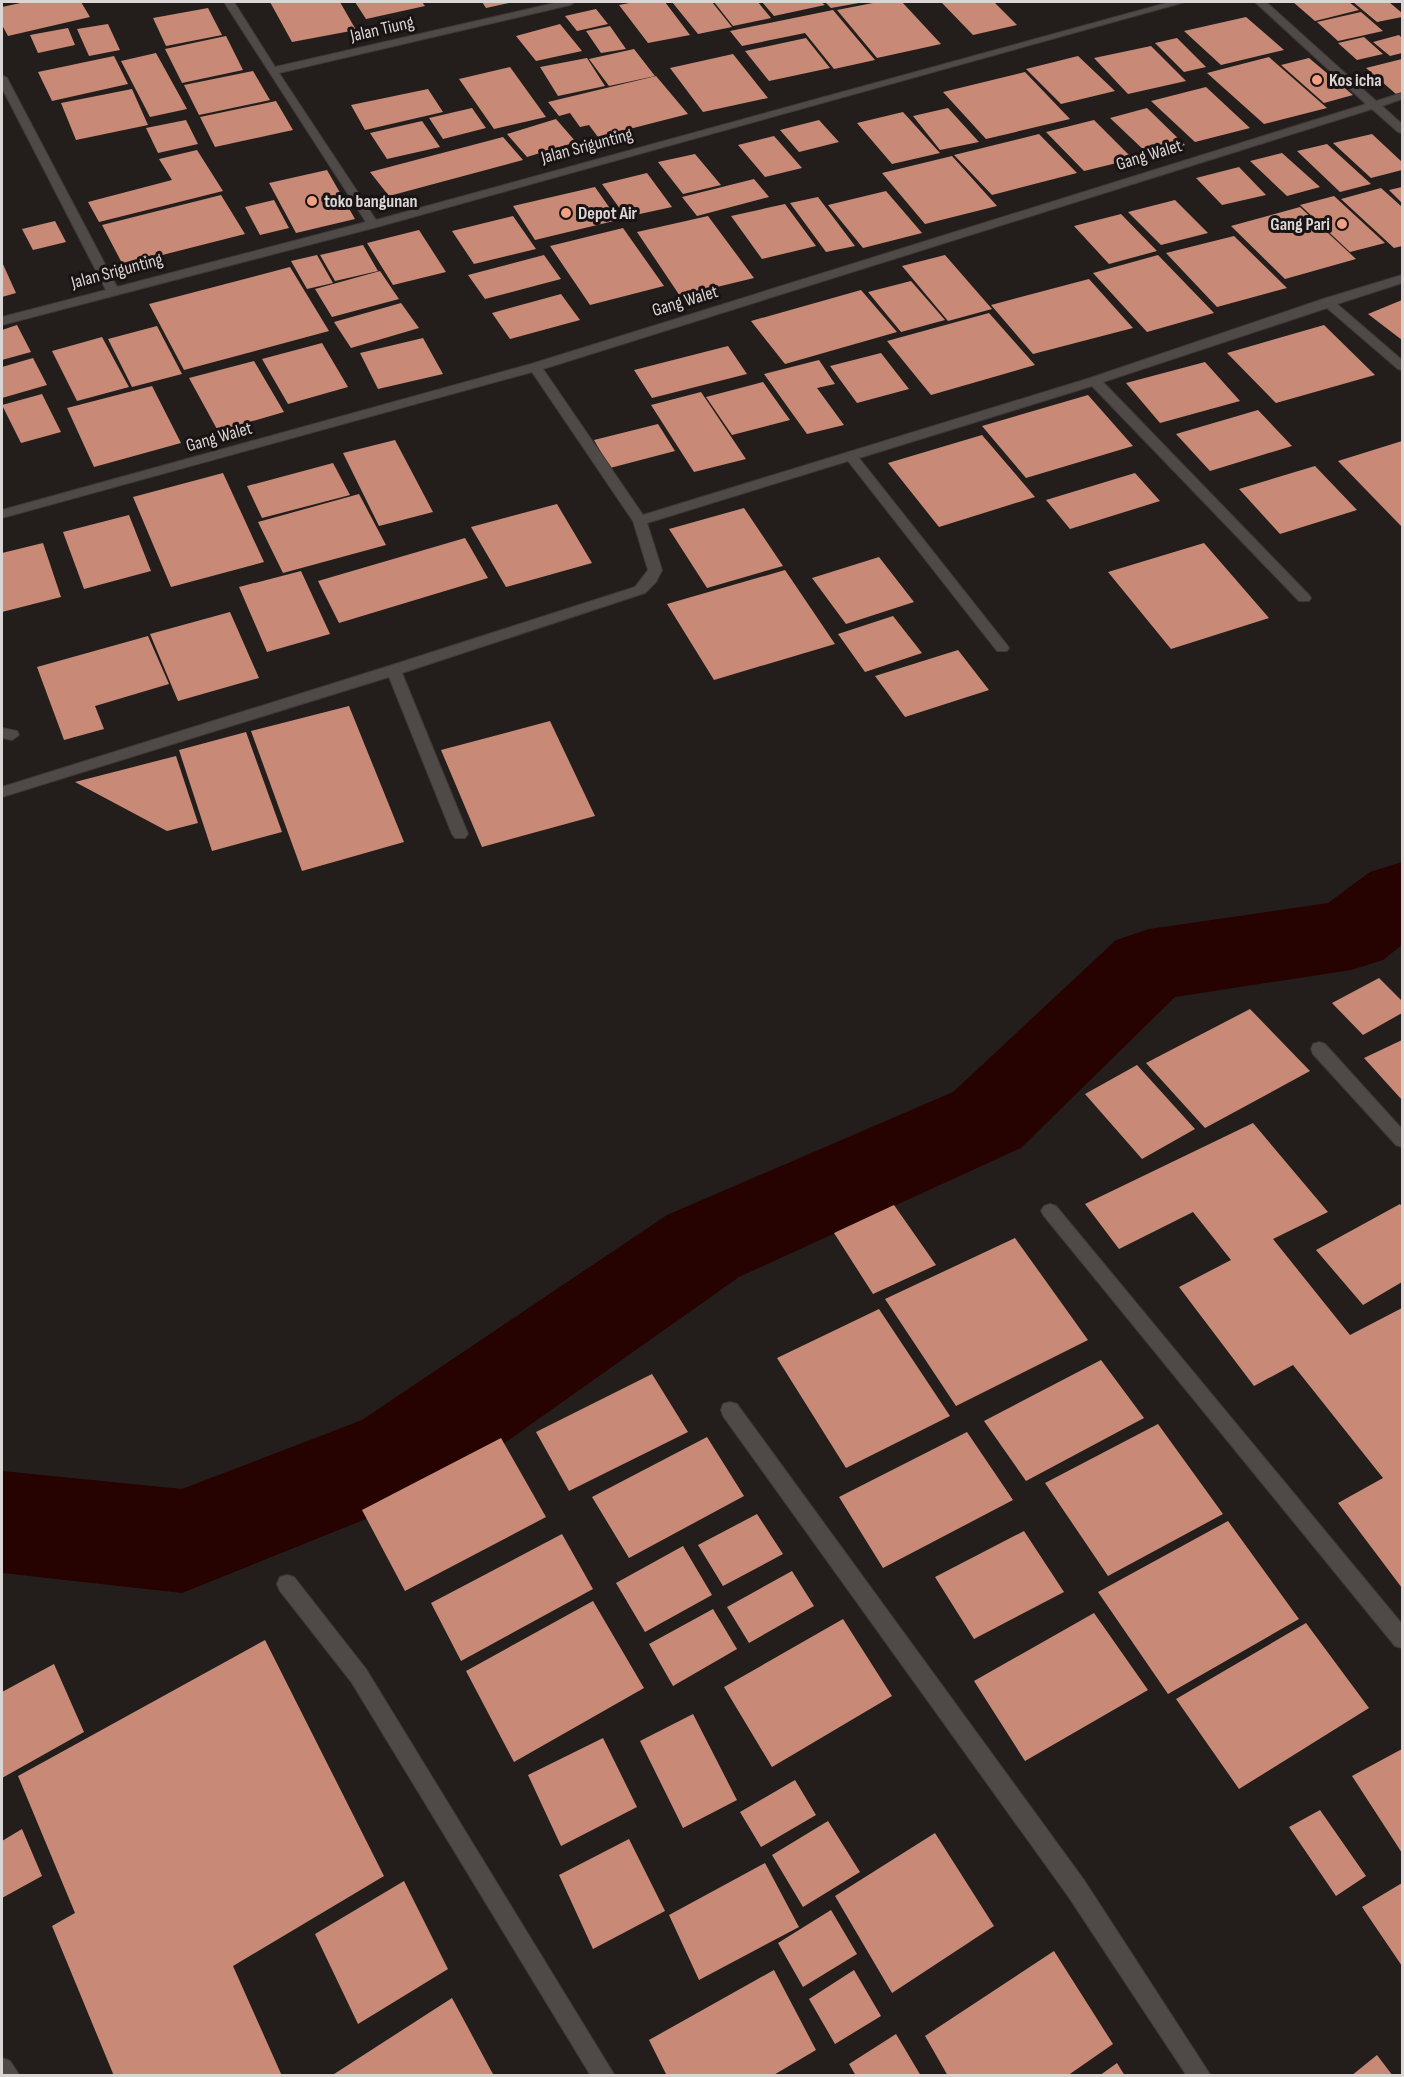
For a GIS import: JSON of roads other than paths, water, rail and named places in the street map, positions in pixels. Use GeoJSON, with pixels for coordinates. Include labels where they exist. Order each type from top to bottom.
{"type":"FeatureCollection","features":[{"type":"Feature","properties":{"kind":"street"},"geometry":{"type":"LineString","coordinates":[[229,2],[373,224]]}},
{"type":"Feature","properties":{"kind":"street","name":"Jalan Tiung"},"geometry":{"type":"LineString","coordinates":[[272,71],[570,2]]}},
{"type":"Feature","properties":{"kind":"street","name":"Jalan Srigunting"},"geometry":{"type":"LineString","coordinates":[[2,321],[373,224],[1180,2]]}},
{"type":"Feature","properties":{"kind":"street"},"geometry":{"type":"LineString","coordinates":[[1260,2],[1402,130]]}},
{"type":"Feature","properties":{"kind":"street"},"geometry":{"type":"LineString","coordinates":[[2,78],[7,101],[113,291]]}},
{"type":"Feature","properties":{"kind":"street","name":"Gang Walet"},"geometry":{"type":"LineString","coordinates":[[2,514],[535,367],[1402,96]]}},
{"type":"Feature","properties":{"kind":"street"},"geometry":{"type":"LineString","coordinates":[[640,521],[1094,381],[1402,279]]}},
{"type":"Feature","properties":{"kind":"street"},"geometry":{"type":"LineString","coordinates":[[1327,302],[1402,366]]}},
{"type":"Feature","properties":{"kind":"street"},"geometry":{"type":"LineString","coordinates":[[2,792],[394,670],[639,590],[651,579],[655,570],[640,521],[535,367]]}},
{"type":"Feature","properties":{"kind":"street"},"geometry":{"type":"LineString","coordinates":[[1094,381],[1304,598]]}},
{"type":"Feature","properties":{"kind":"street"},"geometry":{"type":"LineString","coordinates":[[851,456],[1002,648]]}},
{"type":"Feature","properties":{"kind":"street"},"geometry":{"type":"LineString","coordinates":[[394,670],[460,834]]}},
{"type":"Feature","properties":{"kind":"street"},"geometry":{"type":"LineString","coordinates":[[1319,1048],[1402,1140]]}},
{"type":"Feature","properties":{"kind":"street"},"geometry":{"type":"LineString","coordinates":[[1050,1211],[1402,1639]]}},
{"type":"Feature","properties":{"kind":"street"},"geometry":{"type":"LineString","coordinates":[[730,1410],[1076,1888],[1200,2076]]}},
{"type":"Feature","properties":{"kind":"street"},"geometry":{"type":"LineString","coordinates":[[287,1584],[358,1676],[604,2076]]}},
{"type":"Feature","properties":{"kind":"street"},"geometry":{"type":"LineString","coordinates":[[2,2069],[9,2076]]}},
{"type":"Feature","properties":{"kind":"waterway"},"geometry":{"type":"LineString","coordinates":[[2,1522],[182,1541],[400,1455],[703,1246],[987,1120],[1149,965],[1351,935],[1402,896]]}},
{"type":"Feature","properties":{"kind":"place","name":"Kos icha"},"geometry":{"type":"Point","coordinates":[1317,80]}},
{"type":"Feature","properties":{"kind":"place","name":"toko bangunan"},"geometry":{"type":"Point","coordinates":[312,201]}},
{"type":"Feature","properties":{"kind":"place","name":"Depot Air"},"geometry":{"type":"Point","coordinates":[566,213]}},
{"type":"Feature","properties":{"kind":"place","name":"Gang Pari"},"geometry":{"type":"Point","coordinates":[1342,224]}}]}
